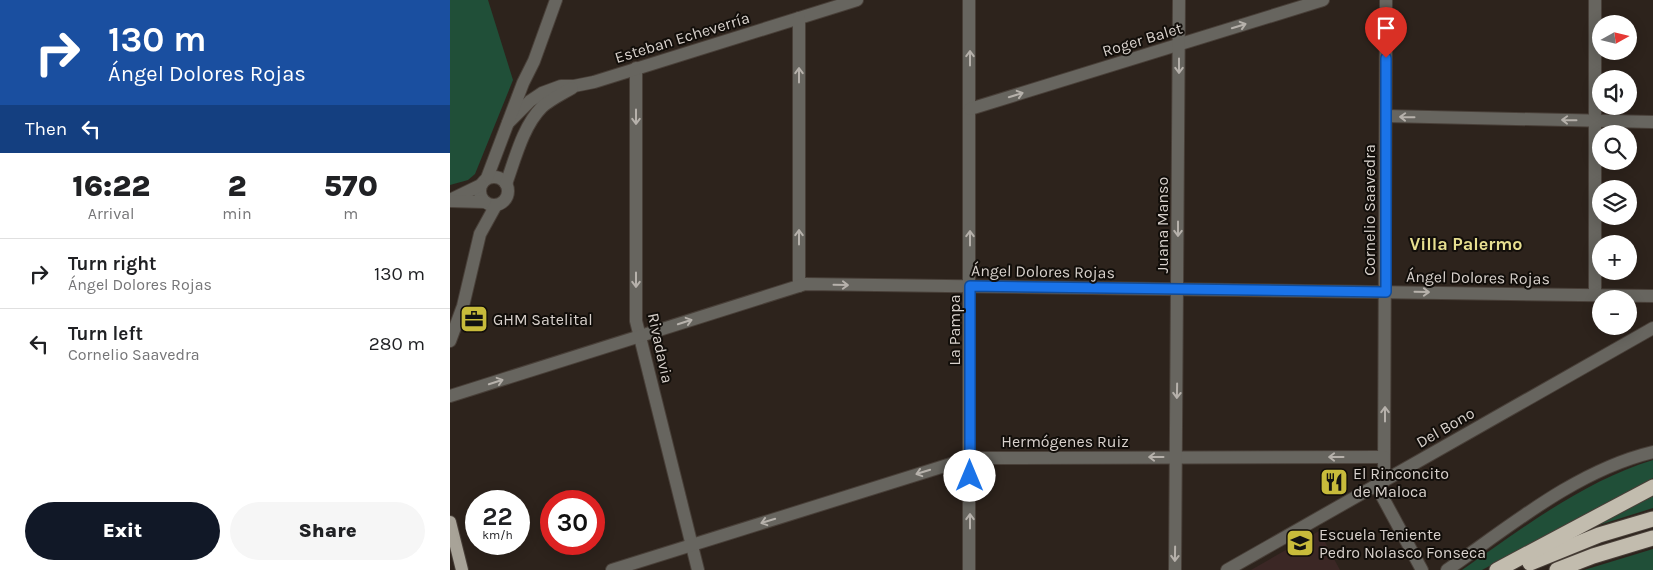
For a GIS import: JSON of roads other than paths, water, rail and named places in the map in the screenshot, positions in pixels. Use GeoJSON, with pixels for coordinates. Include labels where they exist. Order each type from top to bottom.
{"type":"FeatureCollection","features":[{"type":"Feature","properties":{"kind":"highway"},"geometry":{"type":"LineString","coordinates":[[1497,570],[1653,487]]}},
{"type":"Feature","properties":{"kind":"highway"},"geometry":{"type":"LineString","coordinates":[[1516,570],[1589,539],[1653,520]]}},
{"type":"Feature","properties":{"kind":"highway"},"geometry":{"type":"LineString","coordinates":[[1557,570],[1599,554],[1653,538]]}},
{"type":"Feature","properties":{"kind":"main road"},"geometry":{"type":"LineString","coordinates":[[450,522],[462,570]]}},
{"type":"Feature","properties":{"kind":"street"},"geometry":{"type":"LineString","coordinates":[[525,106],[525,93],[532,76],[534,61],[556,0]]}},
{"type":"Feature","properties":{"kind":"street","name":"Esteban Echeverría"},"geometry":{"type":"LineString","coordinates":[[484,181],[508,123],[536,97],[549,90],[561,86],[574,86],[799,18],[819,6],[857,0]]}},
{"type":"Feature","properties":{"kind":"street","name":"La Pampa"},"geometry":{"type":"LineString","coordinates":[[969,0],[970,570]]}},
{"type":"Feature","properties":{"kind":"street","name":"Juana Manso"},"geometry":{"type":"LineString","coordinates":[[1175,570],[1179,0]]}},
{"type":"Feature","properties":{"kind":"street","name":"Roger Balet"},"geometry":{"type":"LineString","coordinates":[[970,109],[1323,0]]}},
{"type":"Feature","properties":{"kind":"street","name":"Cornelio Saavedra"},"geometry":{"type":"LineString","coordinates":[[1386,0],[1384,457],[1380,483],[1422,570]]}},
{"type":"Feature","properties":{"kind":"street"},"geometry":{"type":"LineString","coordinates":[[1595,0],[1595,290]]}},
{"type":"Feature","properties":{"kind":"street"},"geometry":{"type":"LineString","coordinates":[[799,18],[799,286]]}},
{"type":"Feature","properties":{"kind":"street"},"geometry":{"type":"LineString","coordinates":[[508,123],[526,73],[534,61]]}},
{"type":"Feature","properties":{"kind":"street","name":"Rivadavia"},"geometry":{"type":"LineString","coordinates":[[636,68],[636,321],[698,570]]}},
{"type":"Feature","properties":{"kind":"street","name":"Esteban Echeverría"},"geometry":{"type":"LineString","coordinates":[[506,184],[525,133],[543,106],[574,86]]}},
{"type":"Feature","properties":{"kind":"street","name":"Esteban Echeverría"},"geometry":{"type":"LineString","coordinates":[[525,106],[525,133]]}},
{"type":"Feature","properties":{"kind":"street"},"geometry":{"type":"LineString","coordinates":[[1386,116],[1653,122]]}},
{"type":"Feature","properties":{"kind":"street"},"geometry":{"type":"LineString","coordinates":[[494,177],[499,178],[506,184],[507,195],[501,203],[450,201],[494,177]]}},
{"type":"Feature","properties":{"kind":"street"},"geometry":{"type":"LineString","coordinates":[[484,181],[480,194],[490,203]]}},
{"type":"Feature","properties":{"kind":"street"},"geometry":{"type":"LineString","coordinates":[[450,341],[463,306],[480,234],[490,203]]}},
{"type":"Feature","properties":{"kind":"street","name":"Ángel Dolores Rojas"},"geometry":{"type":"LineString","coordinates":[[450,396],[805,284],[1592,295]]}},
{"type":"Feature","properties":{"kind":"street","name":"Ángel Dolores Rojas"},"geometry":{"type":"LineString","coordinates":[[1637,296],[1653,296]]}},
{"type":"Feature","properties":{"kind":"street","name":"Del Bono"},"geometry":{"type":"LineString","coordinates":[[1227,570],[1653,328]]}},
{"type":"Feature","properties":{"kind":"street"},"geometry":{"type":"LineString","coordinates":[[1447,570],[1560,493],[1612,466],[1653,452]]}},
{"type":"Feature","properties":{"kind":"street","name":"Hermógenes Ruiz"},"geometry":{"type":"LineString","coordinates":[[612,570],[970,458],[1384,457]]}},
{"type":"Feature","properties":{"kind":"place","name":"GHM Satelital"},"geometry":{"type":"Point","coordinates":[474,319]}},
{"type":"Feature","properties":{"kind":"place","name":"El Rinconcito de Maloca"},"geometry":{"type":"Point","coordinates":[1334,482]}},
{"type":"Feature","properties":{"kind":"place","name":"Escuela Teniente Pedro Nolasco Fonseca"},"geometry":{"type":"Point","coordinates":[1300,543]}},
{"type":"Feature","properties":{"kind":"district","name":"Villa Palermo"},"geometry":{"type":"Point","coordinates":[1466,244]}}]}
